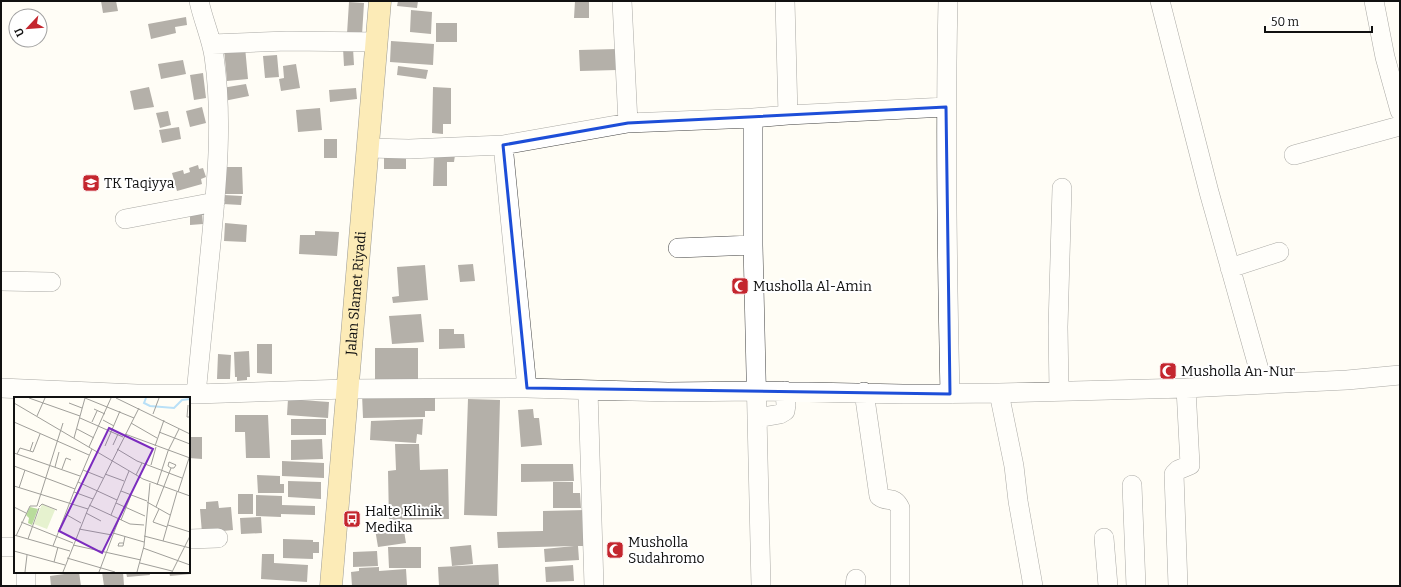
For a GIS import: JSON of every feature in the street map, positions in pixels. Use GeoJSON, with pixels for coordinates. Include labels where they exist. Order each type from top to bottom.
{"type":"FeatureCollection","features":[{"type":"Feature","properties":{"kind":"main road","name":"Jalan Slamet Riyadi"},"geometry":{"type":"LineString","coordinates":[[331,586],[346,389],[380,1]]}},
{"type":"Feature","properties":{"kind":"street"},"geometry":{"type":"LineString","coordinates":[[196,394],[215,202],[219,131],[217,85],[212,44],[198,1]]}},
{"type":"Feature","properties":{"kind":"street"},"geometry":{"type":"LineString","coordinates":[[622,1],[628,123]]}},
{"type":"Feature","properties":{"kind":"street"},"geometry":{"type":"LineString","coordinates":[[785,1],[788,115]]}},
{"type":"Feature","properties":{"kind":"street"},"geometry":{"type":"LineString","coordinates":[[948,1],[946,107],[947,274],[950,394]]}},
{"type":"Feature","properties":{"kind":"street"},"geometry":{"type":"LineString","coordinates":[[1160,1],[1209,192],[1263,384]]}},
{"type":"Feature","properties":{"kind":"street"},"geometry":{"type":"LineString","coordinates":[[1374,1],[1385,57],[1400,111]]}},
{"type":"Feature","properties":{"kind":"street"},"geometry":{"type":"LineString","coordinates":[[212,44],[287,41],[377,42]]}},
{"type":"Feature","properties":{"kind":"street"},"geometry":{"type":"LineString","coordinates":[[368,148],[410,149],[503,145],[628,123],[753,118],[946,107]]}},
{"type":"Feature","properties":{"kind":"street"},"geometry":{"type":"LineString","coordinates":[[753,118],[753,245],[761,586]]}},
{"type":"Feature","properties":{"kind":"street"},"geometry":{"type":"LineString","coordinates":[[1294,155],[1400,126]]}},
{"type":"Feature","properties":{"kind":"street"},"geometry":{"type":"LineString","coordinates":[[503,145],[528,388]]}},
{"type":"Feature","properties":{"kind":"street"},"geometry":{"type":"LineString","coordinates":[[1059,392],[1058,327],[1062,188]]}},
{"type":"Feature","properties":{"kind":"street"},"geometry":{"type":"LineString","coordinates":[[126,219],[215,202]]}},
{"type":"Feature","properties":{"kind":"street"},"geometry":{"type":"LineString","coordinates":[[678,248],[753,245]]}},
{"type":"Feature","properties":{"kind":"street"},"geometry":{"type":"LineString","coordinates":[[1230,268],[1279,252]]}},
{"type":"Feature","properties":{"kind":"street"},"geometry":{"type":"LineString","coordinates":[[1,281],[50,282]]}},
{"type":"Feature","properties":{"kind":"street"},"geometry":{"type":"LineString","coordinates":[[1,388],[30,394],[196,394],[346,389],[528,388],[668,392],[785,391],[950,394],[1186,388],[1347,380],[1400,375]]}},
{"type":"Feature","properties":{"kind":"street"},"geometry":{"type":"LineString","coordinates":[[1178,586],[1174,474],[1178,470],[1190,466],[1186,388]]}},
{"type":"Feature","properties":{"kind":"street"},"geometry":{"type":"LineString","coordinates":[[588,390],[594,586]]}},
{"type":"Feature","properties":{"kind":"street"},"geometry":{"type":"LineString","coordinates":[[757,418],[780,414],[785,411],[785,391]]}},
{"type":"Feature","properties":{"kind":"street"},"geometry":{"type":"LineString","coordinates":[[864,392],[879,496],[882,499],[893,500],[900,508],[900,586]]}},
{"type":"Feature","properties":{"kind":"street"},"geometry":{"type":"LineString","coordinates":[[999,393],[1014,466],[1018,501],[1033,586]]}},
{"type":"Feature","properties":{"kind":"street"},"geometry":{"type":"LineString","coordinates":[[1132,485],[1136,586]]}},
{"type":"Feature","properties":{"kind":"street"},"geometry":{"type":"LineString","coordinates":[[190,539],[218,538]]}},
{"type":"Feature","properties":{"kind":"street"},"geometry":{"type":"LineString","coordinates":[[1104,538],[1108,586]]}},
{"type":"Feature","properties":{"kind":"street"},"geometry":{"type":"LineString","coordinates":[[1,547],[14,547]]}},
{"type":"Feature","properties":{"kind":"street"},"geometry":{"type":"LineString","coordinates":[[26,573],[26,586]]}},
{"type":"Feature","properties":{"kind":"highlighted area"},"geometry":{"type":"Polygon","coordinates":[[[946,107],[950,394],[527,388],[503,145],[628,123],[946,107]]]}},
{"type":"Feature","properties":{"kind":"building"},"geometry":{"type":"Polygon","coordinates":[[[101,1],[116,1],[118,11],[103,13],[101,1]]]}},
{"type":"Feature","properties":{"kind":"building"},"geometry":{"type":"Polygon","coordinates":[[[398,1],[418,1],[417,8],[397,6],[398,1]]]}},
{"type":"Feature","properties":{"kind":"building"},"geometry":{"type":"Polygon","coordinates":[[[575,1],[589,1],[589,18],[574,18],[575,1]]]}},
{"type":"Feature","properties":{"kind":"building"},"geometry":{"type":"Polygon","coordinates":[[[349,2],[364,3],[362,35],[347,34],[349,2]]]}},
{"type":"Feature","properties":{"kind":"building"},"geometry":{"type":"Polygon","coordinates":[[[411,10],[432,12],[431,34],[410,32],[411,10]]]}},
{"type":"Feature","properties":{"kind":"building"},"geometry":{"type":"Polygon","coordinates":[[[186,17],[187,25],[175,27],[176,33],[151,39],[148,24],[186,17]]]}},
{"type":"Feature","properties":{"kind":"building"},"geometry":{"type":"Polygon","coordinates":[[[436,23],[457,23],[457,42],[436,42],[436,23]]]}},
{"type":"Feature","properties":{"kind":"building"},"geometry":{"type":"Polygon","coordinates":[[[391,41],[434,44],[433,65],[390,62],[391,41]]]}},
{"type":"Feature","properties":{"kind":"building"},"geometry":{"type":"Polygon","coordinates":[[[245,47],[248,79],[227,81],[224,49],[245,47]]]}},
{"type":"Feature","properties":{"kind":"building"},"geometry":{"type":"Polygon","coordinates":[[[343,48],[353,48],[354,65],[344,66],[343,48]]]}},
{"type":"Feature","properties":{"kind":"building"},"geometry":{"type":"Polygon","coordinates":[[[617,49],[617,70],[580,71],[579,50],[617,49]]]}},
{"type":"Feature","properties":{"kind":"building"},"geometry":{"type":"Polygon","coordinates":[[[277,55],[279,77],[265,78],[263,56],[277,55]]]}},
{"type":"Feature","properties":{"kind":"building"},"geometry":{"type":"Polygon","coordinates":[[[183,60],[186,74],[161,79],[158,64],[183,60]]]}},
{"type":"Feature","properties":{"kind":"building"},"geometry":{"type":"Polygon","coordinates":[[[296,64],[300,88],[281,91],[279,79],[284,78],[283,66],[296,64]]]}},
{"type":"Feature","properties":{"kind":"building"},"geometry":{"type":"Polygon","coordinates":[[[398,66],[428,70],[426,79],[397,75],[398,66]]]}},
{"type":"Feature","properties":{"kind":"building"},"geometry":{"type":"Polygon","coordinates":[[[203,73],[206,98],[194,100],[190,75],[203,73]]]}},
{"type":"Feature","properties":{"kind":"building"},"geometry":{"type":"Polygon","coordinates":[[[246,84],[249,96],[224,101],[222,88],[246,84]]]}},
{"type":"Feature","properties":{"kind":"building"},"geometry":{"type":"Polygon","coordinates":[[[149,87],[154,107],[134,110],[130,91],[149,87]]]}},
{"type":"Feature","properties":{"kind":"building"},"geometry":{"type":"Polygon","coordinates":[[[433,87],[451,88],[451,124],[443,124],[443,134],[432,133],[433,87]]]}},
{"type":"Feature","properties":{"kind":"building"},"geometry":{"type":"Polygon","coordinates":[[[356,88],[357,99],[330,102],[329,90],[356,88]]]}},
{"type":"Feature","properties":{"kind":"building"},"geometry":{"type":"Polygon","coordinates":[[[202,107],[206,123],[190,127],[186,111],[202,107]]]}},
{"type":"Feature","properties":{"kind":"building"},"geometry":{"type":"Polygon","coordinates":[[[320,108],[322,130],[298,132],[296,110],[320,108]]]}},
{"type":"Feature","properties":{"kind":"building"},"geometry":{"type":"Polygon","coordinates":[[[168,111],[171,125],[160,128],[156,113],[168,111]]]}},
{"type":"Feature","properties":{"kind":"building"},"geometry":{"type":"Polygon","coordinates":[[[179,127],[181,139],[162,143],[159,130],[179,127]]]}},
{"type":"Feature","properties":{"kind":"building"},"geometry":{"type":"Polygon","coordinates":[[[324,139],[337,139],[337,158],[324,158],[324,139]]]}},
{"type":"Feature","properties":{"kind":"building"},"geometry":{"type":"Polygon","coordinates":[[[434,155],[455,155],[454,162],[447,162],[447,186],[433,186],[434,155]]]}},
{"type":"Feature","properties":{"kind":"building"},"geometry":{"type":"Polygon","coordinates":[[[406,157],[406,169],[384,169],[384,158],[406,157]]]}},
{"type":"Feature","properties":{"kind":"building"},"geometry":{"type":"Polygon","coordinates":[[[198,165],[199,169],[203,168],[206,177],[201,179],[202,184],[177,191],[172,173],[183,170],[184,174],[190,172],[189,168],[198,165]]]}},
{"type":"Feature","properties":{"kind":"building"},"geometry":{"type":"Polygon","coordinates":[[[223,167],[242,167],[243,194],[224,194],[223,167]]]}},
{"type":"Feature","properties":{"kind":"building"},"geometry":{"type":"Polygon","coordinates":[[[224,195],[242,196],[241,205],[223,204],[224,195]]]}},
{"type":"Feature","properties":{"kind":"building"},"geometry":{"type":"Polygon","coordinates":[[[190,212],[202,212],[203,224],[190,225],[190,212]]]}},
{"type":"Feature","properties":{"kind":"building"},"geometry":{"type":"Polygon","coordinates":[[[225,223],[247,225],[246,242],[224,241],[225,223]]]}},
{"type":"Feature","properties":{"kind":"building"},"geometry":{"type":"Polygon","coordinates":[[[315,231],[339,232],[337,256],[299,254],[300,235],[315,235],[315,231]]]}},
{"type":"Feature","properties":{"kind":"building"},"geometry":{"type":"Polygon","coordinates":[[[473,264],[475,281],[460,282],[458,265],[473,264]]]}},
{"type":"Feature","properties":{"kind":"building"},"geometry":{"type":"Polygon","coordinates":[[[425,265],[428,300],[393,303],[392,297],[399,296],[397,267],[425,265]]]}},
{"type":"Feature","properties":{"kind":"building"},"geometry":{"type":"Polygon","coordinates":[[[421,314],[424,342],[392,344],[389,316],[421,314]]]}},
{"type":"Feature","properties":{"kind":"building"},"geometry":{"type":"Polygon","coordinates":[[[439,329],[454,329],[454,334],[464,334],[465,348],[439,349],[439,329]]]}},
{"type":"Feature","properties":{"kind":"building"},"geometry":{"type":"Polygon","coordinates":[[[257,344],[272,344],[272,374],[257,373],[257,344]]]}},
{"type":"Feature","properties":{"kind":"building"},"geometry":{"type":"Polygon","coordinates":[[[375,348],[418,348],[418,380],[375,380],[375,348]]]}},
{"type":"Feature","properties":{"kind":"building"},"geometry":{"type":"Polygon","coordinates":[[[249,351],[250,377],[247,377],[247,380],[237,381],[237,377],[235,377],[234,352],[249,351]]]}},
{"type":"Feature","properties":{"kind":"building"},"geometry":{"type":"Polygon","coordinates":[[[218,354],[231,355],[230,379],[217,379],[218,354]]]}},
{"type":"Feature","properties":{"kind":"building"},"geometry":{"type":"Polygon","coordinates":[[[435,391],[435,411],[425,411],[425,417],[363,418],[362,394],[435,391]]]}},
{"type":"Feature","properties":{"kind":"building"},"geometry":{"type":"Polygon","coordinates":[[[288,399],[329,402],[328,418],[287,415],[288,399]]]}},
{"type":"Feature","properties":{"kind":"building"},"geometry":{"type":"Polygon","coordinates":[[[468,399],[500,400],[497,516],[464,515],[468,399]]]}},
{"type":"Feature","properties":{"kind":"building"},"geometry":{"type":"Polygon","coordinates":[[[533,409],[534,418],[539,418],[542,445],[521,447],[518,410],[533,409]]]}},
{"type":"Feature","properties":{"kind":"building"},"geometry":{"type":"Polygon","coordinates":[[[235,415],[268,415],[270,458],[246,458],[245,432],[235,432],[235,415]]]}},
{"type":"Feature","properties":{"kind":"building"},"geometry":{"type":"Polygon","coordinates":[[[291,419],[326,419],[326,435],[291,435],[291,419]]]}},
{"type":"Feature","properties":{"kind":"building"},"geometry":{"type":"Polygon","coordinates":[[[423,419],[422,435],[417,434],[416,443],[370,440],[371,421],[423,419]]]}},
{"type":"Feature","properties":{"kind":"building"},"geometry":{"type":"Polygon","coordinates":[[[190,437],[202,437],[202,459],[190,458],[190,437]]]}},
{"type":"Feature","properties":{"kind":"building"},"geometry":{"type":"Polygon","coordinates":[[[322,439],[323,459],[291,460],[291,440],[322,439]]]}},
{"type":"Feature","properties":{"kind":"building"},"geometry":{"type":"Polygon","coordinates":[[[395,444],[419,444],[420,470],[448,469],[449,519],[389,520],[388,471],[396,470],[395,444]]]}},
{"type":"Feature","properties":{"kind":"building"},"geometry":{"type":"Polygon","coordinates":[[[282,461],[324,463],[324,478],[282,476],[282,461]]]}},
{"type":"Feature","properties":{"kind":"building"},"geometry":{"type":"Polygon","coordinates":[[[521,464],[573,464],[574,481],[521,482],[521,464]]]}},
{"type":"Feature","properties":{"kind":"building"},"geometry":{"type":"Polygon","coordinates":[[[257,475],[280,476],[280,484],[284,484],[284,493],[258,493],[257,475]]]}},
{"type":"Feature","properties":{"kind":"building"},"geometry":{"type":"Polygon","coordinates":[[[288,481],[321,482],[321,499],[288,497],[288,481]]]}},
{"type":"Feature","properties":{"kind":"building"},"geometry":{"type":"Polygon","coordinates":[[[553,482],[573,482],[573,493],[580,493],[581,508],[553,508],[553,482]]]}},
{"type":"Feature","properties":{"kind":"building"},"geometry":{"type":"Polygon","coordinates":[[[238,494],[253,494],[253,514],[238,514],[238,494]]]}},
{"type":"Feature","properties":{"kind":"building"},"geometry":{"type":"Polygon","coordinates":[[[256,495],[282,496],[282,505],[315,506],[315,515],[281,514],[281,517],[256,516],[256,495]]]}},
{"type":"Feature","properties":{"kind":"building"},"geometry":{"type":"Polygon","coordinates":[[[218,501],[219,508],[231,507],[233,530],[202,533],[200,509],[206,509],[206,502],[218,501]]]}},
{"type":"Feature","properties":{"kind":"building"},"geometry":{"type":"Polygon","coordinates":[[[586,510],[587,546],[578,546],[579,560],[545,562],[544,549],[574,546],[498,548],[497,532],[543,531],[543,511],[586,510]]]}},
{"type":"Feature","properties":{"kind":"building"},"geometry":{"type":"Polygon","coordinates":[[[261,517],[262,533],[241,534],[240,518],[261,517]]]}},
{"type":"Feature","properties":{"kind":"building"},"geometry":{"type":"Polygon","coordinates":[[[403,525],[406,543],[378,547],[375,529],[403,525]]]}},
{"type":"Feature","properties":{"kind":"building"},"geometry":{"type":"Polygon","coordinates":[[[283,539],[313,540],[313,542],[319,542],[319,553],[313,553],[313,559],[283,558],[283,539]]]}},
{"type":"Feature","properties":{"kind":"building"},"geometry":{"type":"Polygon","coordinates":[[[471,545],[473,564],[452,566],[450,547],[471,545]]]}},
{"type":"Feature","properties":{"kind":"building"},"geometry":{"type":"Polygon","coordinates":[[[388,547],[421,547],[421,568],[389,568],[388,547]]]}},
{"type":"Feature","properties":{"kind":"building"},"geometry":{"type":"Polygon","coordinates":[[[377,551],[378,566],[353,567],[353,552],[377,551]]]}},
{"type":"Feature","properties":{"kind":"building"},"geometry":{"type":"Polygon","coordinates":[[[262,554],[274,554],[274,563],[308,565],[307,582],[261,579],[262,554]]]}},
{"type":"Feature","properties":{"kind":"building"},"geometry":{"type":"Polygon","coordinates":[[[190,564],[191,574],[170,576],[169,573],[190,573],[190,564]]]}},
{"type":"Feature","properties":{"kind":"building"},"geometry":{"type":"Polygon","coordinates":[[[498,564],[499,586],[439,586],[438,567],[498,564]]]}},
{"type":"Feature","properties":{"kind":"building"},"geometry":{"type":"Polygon","coordinates":[[[573,565],[574,581],[546,582],[545,567],[573,565]]]}},
{"type":"Feature","properties":{"kind":"building"},"geometry":{"type":"Polygon","coordinates":[[[379,567],[379,571],[406,569],[407,585],[352,586],[351,572],[359,571],[359,568],[379,567]]]}},
{"type":"Feature","properties":{"kind":"building"},"geometry":{"type":"Polygon","coordinates":[[[79,573],[81,586],[51,586],[50,576],[79,573]]]}},
{"type":"Feature","properties":{"kind":"building"},"geometry":{"type":"Polygon","coordinates":[[[102,573],[123,573],[124,585],[104,586],[102,573]]]}},
{"type":"Feature","properties":{"kind":"building"},"geometry":{"type":"Polygon","coordinates":[[[126,573],[149,573],[150,575],[127,577],[126,573]]]}},
{"type":"Feature","properties":{"kind":"place","name":"TK Taqiyya"},"geometry":{"type":"Point","coordinates":[91,183]}},
{"type":"Feature","properties":{"kind":"place","name":"Musholla Al-Amin"},"geometry":{"type":"Point","coordinates":[740,286]}},
{"type":"Feature","properties":{"kind":"place","name":"Musholla An-Nur"},"geometry":{"type":"Point","coordinates":[1168,371]}},
{"type":"Feature","properties":{"kind":"place","name":"Halte Klinik Medika"},"geometry":{"type":"Point","coordinates":[352,519]}},
{"type":"Feature","properties":{"kind":"place","name":"Musholla Sudahromo"},"geometry":{"type":"Point","coordinates":[615,550]}}]}
